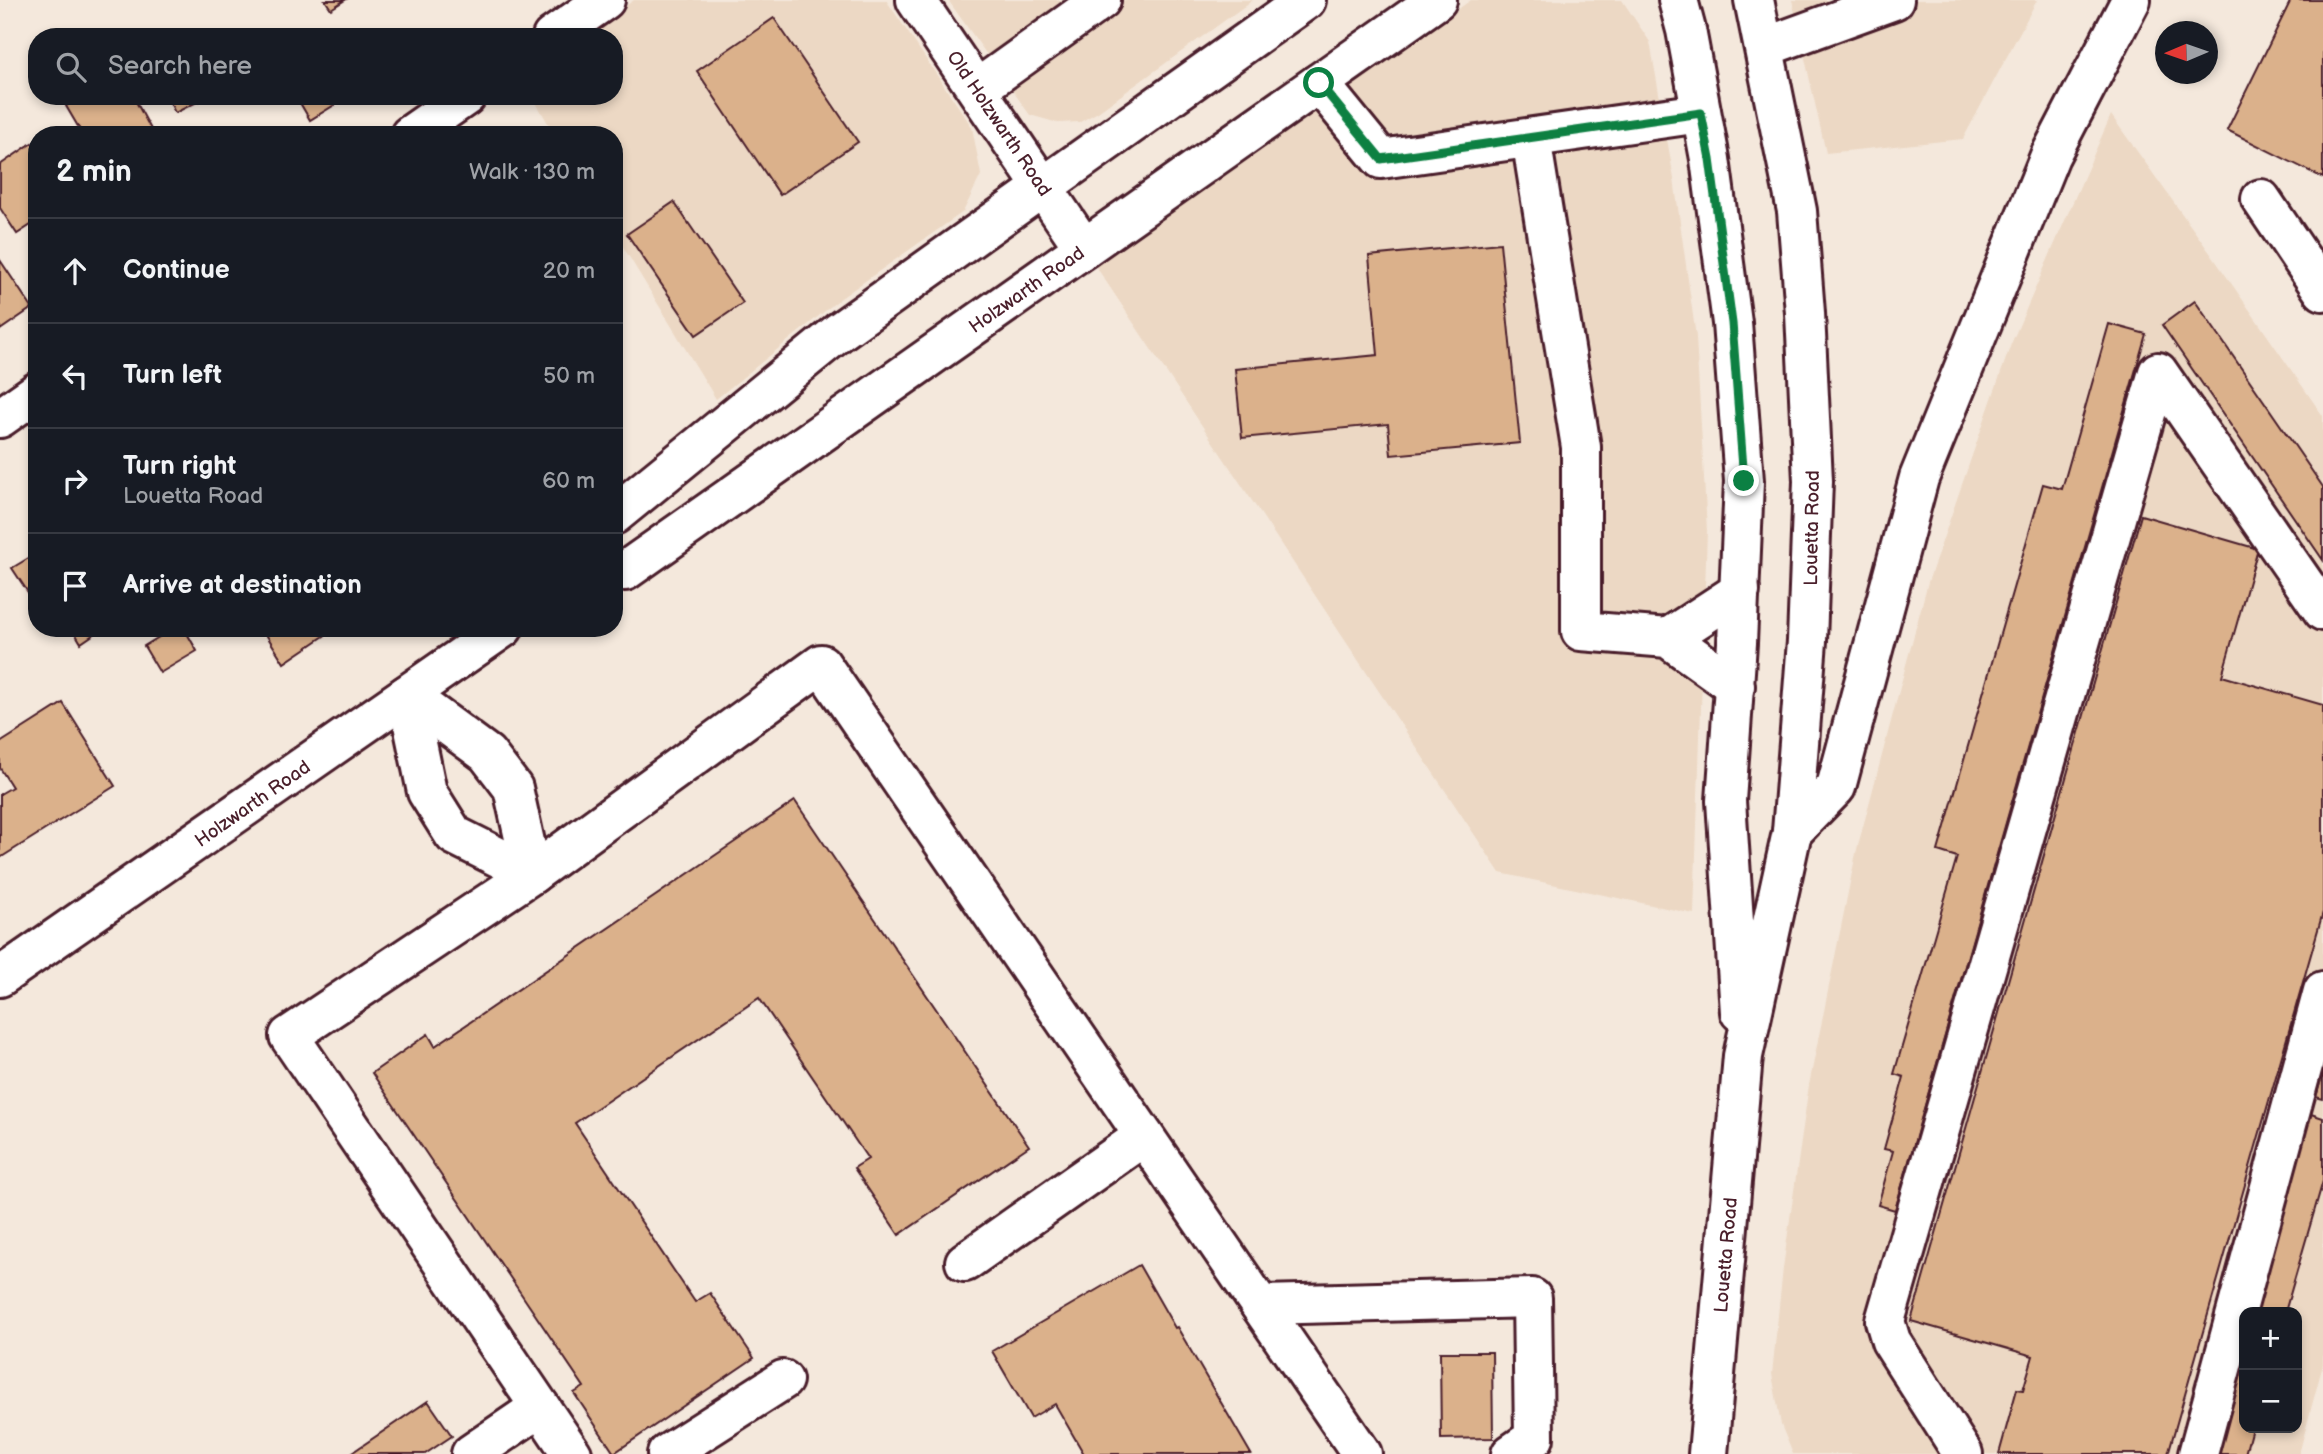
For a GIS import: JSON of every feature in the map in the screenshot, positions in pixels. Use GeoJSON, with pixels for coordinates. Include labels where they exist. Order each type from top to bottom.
{"type":"FeatureCollection","features":[{"type":"Feature","properties":{"kind":"main road"},"geometry":{"type":"LineString","coordinates":[[565,28],[605,0]]}},
{"type":"Feature","properties":{"kind":"main road","name":"Old Holzwarth Road"},"geometry":{"type":"LineString","coordinates":[[915,0],[1084,248]]}},
{"type":"Feature","properties":{"kind":"main road"},"geometry":{"type":"LineString","coordinates":[[977,89],[1101,0]]}},
{"type":"Feature","properties":{"kind":"main road"},"geometry":{"type":"LineString","coordinates":[[623,508],[839,332],[1306,0]]}},
{"type":"Feature","properties":{"kind":"main road","name":"Holzwarth Road"},"geometry":{"type":"LineString","coordinates":[[623,571],[1437,0]]}},
{"type":"Feature","properties":{"kind":"main road"},"geometry":{"type":"LineString","coordinates":[[1651,0],[1682,15]]}},
{"type":"Feature","properties":{"kind":"main road","name":"Louetta Road"},"geometry":{"type":"LineString","coordinates":[[1708,1454],[1743,1056],[1792,832],[1807,641],[1813,481],[1797,211],[1754,0]]}},
{"type":"Feature","properties":{"kind":"main road"},"geometry":{"type":"LineString","coordinates":[[1765,47],[1894,0]]}},
{"type":"Feature","properties":{"kind":"main road"},"geometry":{"type":"LineString","coordinates":[[1792,832],[1836,787],[1919,478],[2049,156],[2131,0]]}},
{"type":"Feature","properties":{"kind":"main road","name":"Louetta Road"},"geometry":{"type":"LineString","coordinates":[[1682,15],[1710,159],[1732,323],[1744,481],[1735,686],[1726,801],[1743,1056]]}},
{"type":"Feature","properties":{"kind":"main road"},"geometry":{"type":"LineString","coordinates":[[1319,83],[1381,159],[1701,113]]}},
{"type":"Feature","properties":{"kind":"main road"},"geometry":{"type":"LineString","coordinates":[[423,126],[453,105]]}},
{"type":"Feature","properties":{"kind":"main road"},"geometry":{"type":"LineString","coordinates":[[1531,138],[1581,447],[1581,631],[1668,638],[1735,686]]}},
{"type":"Feature","properties":{"kind":"main road"},"geometry":{"type":"LineString","coordinates":[[2261,199],[2323,291]]}},
{"type":"Feature","properties":{"kind":"main road"},"geometry":{"type":"LineString","coordinates":[[1963,1454],[1891,1342],[1885,1321],[2158,372],[2323,611]]}},
{"type":"Feature","properties":{"kind":"main road"},"geometry":{"type":"LineString","coordinates":[[0,418],[28,398]]}},
{"type":"Feature","properties":{"kind":"main road"},"geometry":{"type":"LineString","coordinates":[[1668,638],[1740,591]]}},
{"type":"Feature","properties":{"kind":"main road","name":"Holzwarth Road"},"geometry":{"type":"LineString","coordinates":[[0,977],[490,637]]}},
{"type":"Feature","properties":{"kind":"main road"},"geometry":{"type":"LineString","coordinates":[[572,1454],[289,1036],[532,874],[821,664],[1362,1454]]}},
{"type":"Feature","properties":{"kind":"main road"},"geometry":{"type":"LineString","coordinates":[[407,695],[427,792],[454,835],[532,874]]}},
{"type":"Feature","properties":{"kind":"main road"},"geometry":{"type":"LineString","coordinates":[[407,695],[487,754],[513,788],[532,874]]}},
{"type":"Feature","properties":{"kind":"main road"},"geometry":{"type":"LineString","coordinates":[[2198,1454],[2323,991]]}},
{"type":"Feature","properties":{"kind":"main road"},"geometry":{"type":"LineString","coordinates":[[965,1262],[1144,1136]]}},
{"type":"Feature","properties":{"kind":"main road"},"geometry":{"type":"LineString","coordinates":[[1261,1305],[1532,1298],[1534,1438],[1510,1454]]}},
{"type":"Feature","properties":{"kind":"main road"},"geometry":{"type":"LineString","coordinates":[[667,1454],[783,1380]]}},
{"type":"Feature","properties":{"kind":"main road"},"geometry":{"type":"LineString","coordinates":[[471,1454],[540,1407]]}},
{"type":"Feature","properties":{"kind":"shaded area"},"geometry":{"type":"Polygon","coordinates":[[[634,0],[886,0],[972,127],[981,175],[963,212],[841,298],[716,399],[623,247],[623,126],[550,126],[537,105],[623,105],[623,28],[594,28],[634,0]]]}},
{"type":"Feature","properties":{"kind":"shaded area"},"geometry":{"type":"Polygon","coordinates":[[[948,0],[1253,0],[1098,112],[1080,122],[1058,123],[1030,115],[948,0]]]}},
{"type":"Feature","properties":{"kind":"shaded area"},"geometry":{"type":"Polygon","coordinates":[[[1471,0],[1622,0],[1650,42],[1674,179],[1696,337],[1707,531],[1694,914],[1500,873],[1095,265],[1471,0]]]}},
{"type":"Feature","properties":{"kind":"shaded area"},"geometry":{"type":"Polygon","coordinates":[[[1792,0],[2037,0],[1963,139],[1826,153],[1792,0]]]}},
{"type":"Feature","properties":{"kind":"shaded area"},"geometry":{"type":"Polygon","coordinates":[[[2111,115],[2323,416],[2323,1364],[2299,1454],[1793,1454],[1781,1425],[1772,1374],[1783,1268],[1809,1085],[1856,853],[1928,582],[2011,344],[2111,115]]]}},
{"type":"Feature","properties":{"kind":"building"},"geometry":{"type":"Polygon","coordinates":[[[325,0],[345,0],[331,9],[325,0]]]}},
{"type":"Feature","properties":{"kind":"building"},"geometry":{"type":"Polygon","coordinates":[[[2291,0],[2323,0],[2323,178],[2227,130],[2291,0]]]}},
{"type":"Feature","properties":{"kind":"building"},"geometry":{"type":"Polygon","coordinates":[[[774,18],[858,142],[780,195],[697,71],[774,18]]]}},
{"type":"Feature","properties":{"kind":"building"},"geometry":{"type":"Polygon","coordinates":[[[138,105],[149,126],[78,126],[66,106],[138,105]]]}},
{"type":"Feature","properties":{"kind":"building"},"geometry":{"type":"Polygon","coordinates":[[[171,105],[191,105],[175,113],[171,105]]]}},
{"type":"Feature","properties":{"kind":"building"},"geometry":{"type":"Polygon","coordinates":[[[301,105],[334,105],[310,120],[301,105]]]}},
{"type":"Feature","properties":{"kind":"building"},"geometry":{"type":"Polygon","coordinates":[[[28,146],[28,227],[17,234],[0,208],[0,165],[28,146]]]}},
{"type":"Feature","properties":{"kind":"building"},"geometry":{"type":"Polygon","coordinates":[[[674,202],[743,303],[696,335],[627,234],[674,202]]]}},
{"type":"Feature","properties":{"kind":"building"},"geometry":{"type":"Polygon","coordinates":[[[1500,243],[1520,443],[1391,455],[1388,424],[1242,438],[1235,369],[1378,355],[1369,256],[1500,243]]]}},
{"type":"Feature","properties":{"kind":"building"},"geometry":{"type":"Polygon","coordinates":[[[0,260],[28,302],[28,311],[0,330],[0,260]]]}},
{"type":"Feature","properties":{"kind":"building"},"geometry":{"type":"Polygon","coordinates":[[[2195,301],[2323,487],[2323,560],[2162,325],[2195,301]]]}},
{"type":"Feature","properties":{"kind":"building"},"geometry":{"type":"Polygon","coordinates":[[[2109,324],[2146,334],[1895,1210],[1878,1205],[1893,1151],[1884,1149],[1904,1077],[1894,1074],[1957,857],[1938,851],[2043,484],[2062,489],[2109,324]]]}},
{"type":"Feature","properties":{"kind":"building"},"geometry":{"type":"Polygon","coordinates":[[[2141,515],[2258,549],[2222,676],[2323,705],[2323,912],[2168,1454],[1999,1454],[2017,1389],[2023,1390],[2033,1356],[1911,1321],[2141,515]]]}},
{"type":"Feature","properties":{"kind":"building"},"geometry":{"type":"Polygon","coordinates":[[[28,558],[28,592],[12,568],[28,558]]]}},
{"type":"Feature","properties":{"kind":"building"},"geometry":{"type":"Polygon","coordinates":[[[77,637],[90,637],[81,643],[77,637]]]}},
{"type":"Feature","properties":{"kind":"building"},"geometry":{"type":"Polygon","coordinates":[[[159,637],[189,637],[197,651],[160,673],[144,646],[159,637]]]}},
{"type":"Feature","properties":{"kind":"building"},"geometry":{"type":"Polygon","coordinates":[[[268,637],[323,637],[284,663],[268,637]]]}},
{"type":"Feature","properties":{"kind":"building"},"geometry":{"type":"Polygon","coordinates":[[[63,703],[115,786],[0,858],[0,794],[12,787],[0,768],[0,743],[63,703]]]}},
{"type":"Feature","properties":{"kind":"building"},"geometry":{"type":"Polygon","coordinates":[[[795,801],[1029,1146],[899,1235],[854,1168],[868,1159],[759,998],[575,1123],[695,1302],[710,1293],[754,1358],[614,1453],[574,1393],[584,1387],[372,1073],[428,1034],[435,1046],[795,801]]]}},
{"type":"Feature","properties":{"kind":"building"},"geometry":{"type":"Polygon","coordinates":[[[2323,1073],[2323,1099],[2316,1097],[2323,1073]]]}},
{"type":"Feature","properties":{"kind":"building"},"geometry":{"type":"Polygon","coordinates":[[[2311,1114],[2323,1118],[2323,1181],[2286,1307],[2255,1307],[2311,1114]]]}},
{"type":"Feature","properties":{"kind":"building"},"geometry":{"type":"Polygon","coordinates":[[[1139,1265],[1251,1454],[1084,1454],[1055,1404],[1031,1418],[992,1351],[1139,1265]]]}},
{"type":"Feature","properties":{"kind":"building"},"geometry":{"type":"Polygon","coordinates":[[[1440,1352],[1492,1352],[1493,1438],[1441,1439],[1440,1352]]]}},
{"type":"Feature","properties":{"kind":"building"},"geometry":{"type":"Polygon","coordinates":[[[2239,1363],[2239,1433],[2251,1433],[2245,1454],[2213,1454],[2239,1363]]]}},
{"type":"Feature","properties":{"kind":"building"},"geometry":{"type":"Polygon","coordinates":[[[428,1401],[452,1436],[425,1454],[350,1454],[428,1401]]]}},
{"type":"Feature","properties":{"kind":"route"},"geometry":{"type":"LineString","coordinates":[[1319,83],[1381,159],[1701,113],[1710,159],[1732,323],[1744,481]]}}]}
